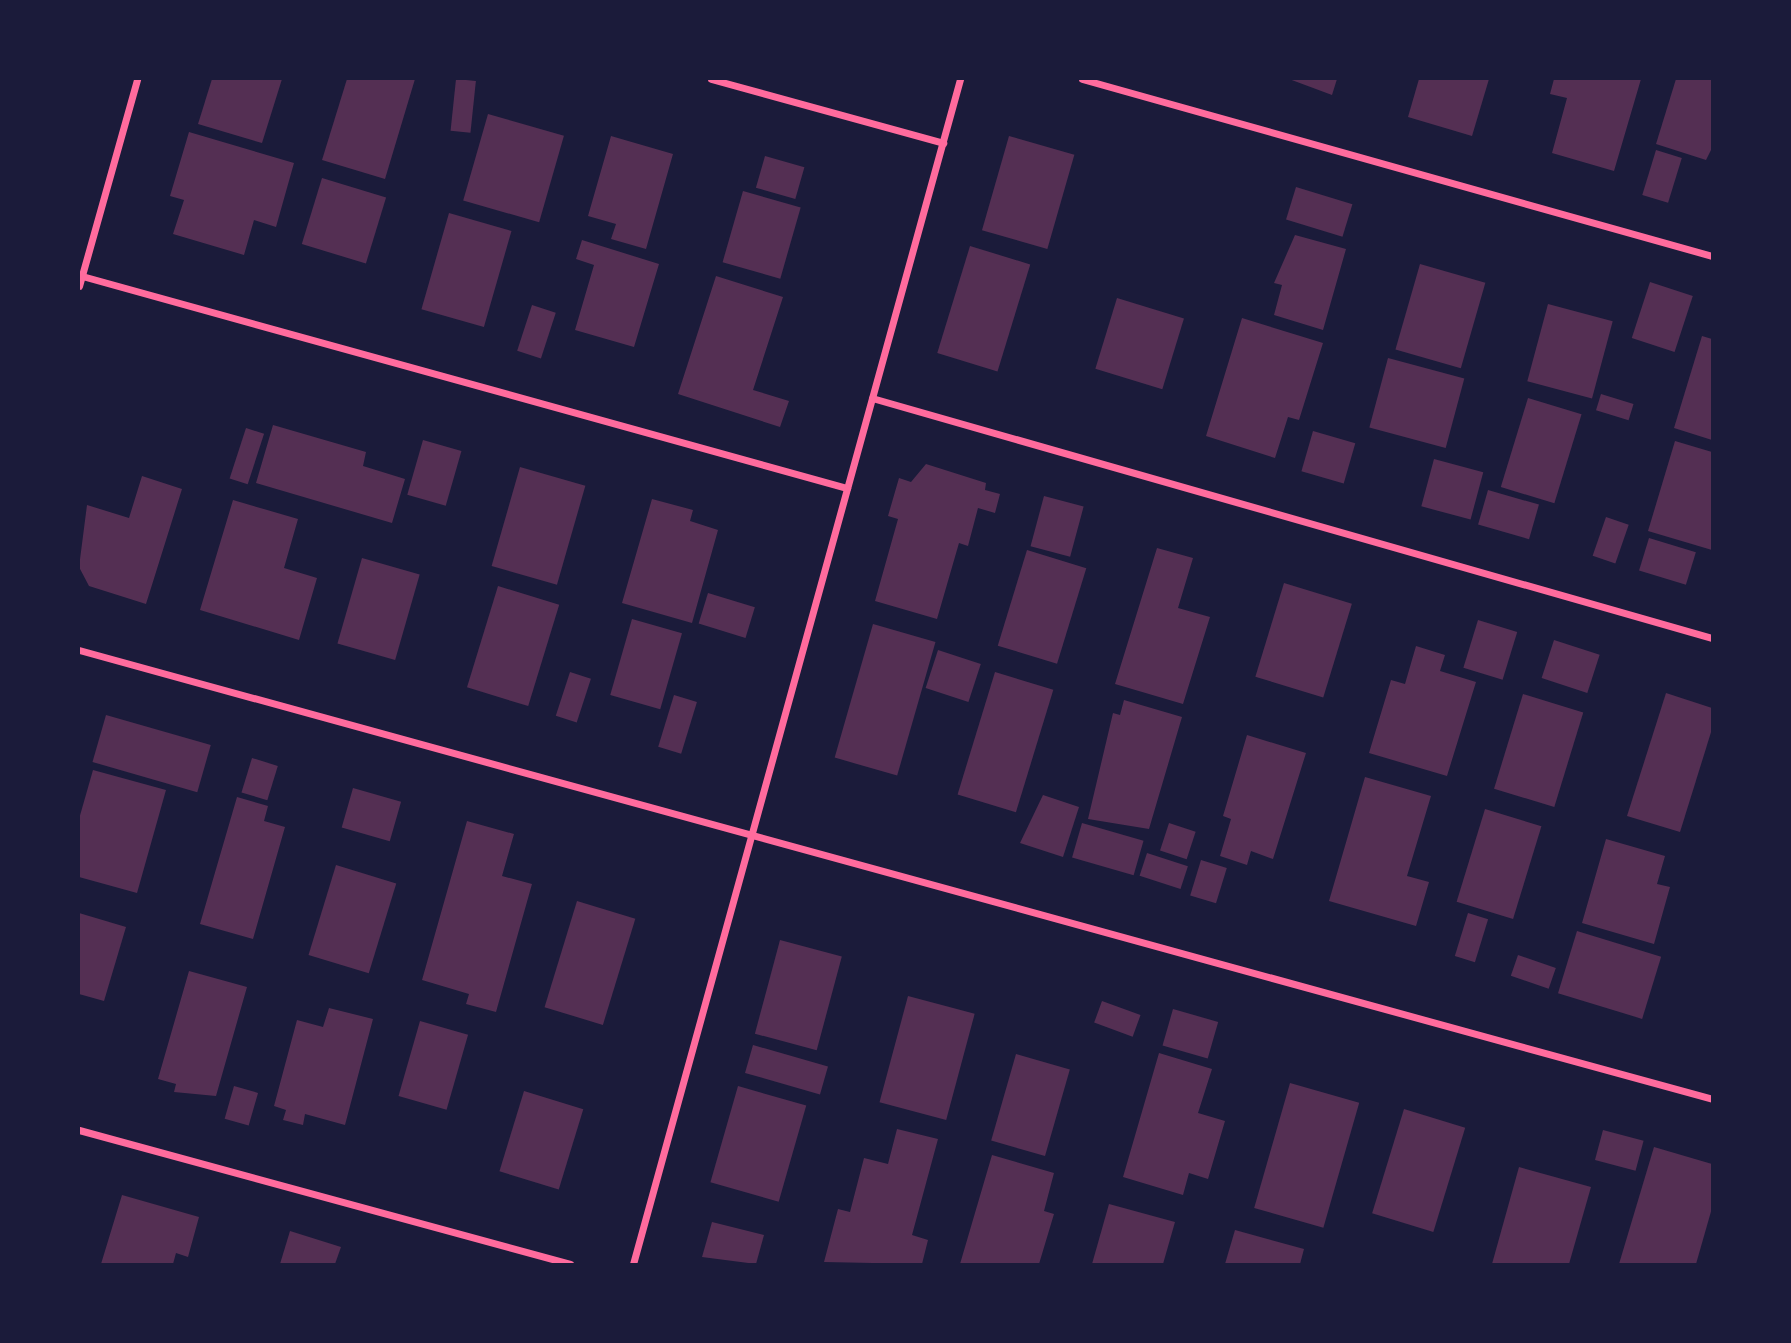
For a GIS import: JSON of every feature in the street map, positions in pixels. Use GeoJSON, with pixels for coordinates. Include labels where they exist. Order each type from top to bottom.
{"type":"FeatureCollection","features":[{"type":"Feature","properties":{"kind":"street"},"geometry":{"type":"LineString","coordinates":[[79,286],[137,79]]}},
{"type":"Feature","properties":{"kind":"street"},"geometry":{"type":"LineString","coordinates":[[711,79],[943,143]]}},
{"type":"Feature","properties":{"kind":"street"},"geometry":{"type":"LineString","coordinates":[[633,1264],[960,79]]}},
{"type":"Feature","properties":{"kind":"street"},"geometry":{"type":"LineString","coordinates":[[1082,79],[1712,256]]}},
{"type":"Feature","properties":{"kind":"street"},"geometry":{"type":"LineString","coordinates":[[82,276],[847,488]]}},
{"type":"Feature","properties":{"kind":"street"},"geometry":{"type":"LineString","coordinates":[[872,398],[1712,638]]}},
{"type":"Feature","properties":{"kind":"street"},"geometry":{"type":"LineString","coordinates":[[79,650],[1712,1099]]}},
{"type":"Feature","properties":{"kind":"street"},"geometry":{"type":"LineString","coordinates":[[79,1130],[570,1264]]}},
{"type":"Feature","properties":{"kind":"building"},"geometry":{"type":"Polygon","coordinates":[[[212,79],[282,79],[262,143],[198,124],[212,79]]]}},
{"type":"Feature","properties":{"kind":"building"},"geometry":{"type":"Polygon","coordinates":[[[347,79],[415,79],[385,179],[322,160],[347,79]]]}},
{"type":"Feature","properties":{"kind":"building"},"geometry":{"type":"Polygon","coordinates":[[[456,79],[476,81],[470,133],[451,131],[456,79]]]}},
{"type":"Feature","properties":{"kind":"building"},"geometry":{"type":"Polygon","coordinates":[[[1289,79],[1337,79],[1332,95],[1289,79]]]}},
{"type":"Feature","properties":{"kind":"building"},"geometry":{"type":"Polygon","coordinates":[[[1419,79],[1489,79],[1472,136],[1408,117],[1419,79]]]}},
{"type":"Feature","properties":{"kind":"building"},"geometry":{"type":"Polygon","coordinates":[[[1554,79],[1641,79],[1614,171],[1552,153],[1567,98],[1550,94],[1554,79]]]}},
{"type":"Feature","properties":{"kind":"building"},"geometry":{"type":"Polygon","coordinates":[[[1676,79],[1712,79],[1712,148],[1706,160],[1656,144],[1676,79]]]}},
{"type":"Feature","properties":{"kind":"building"},"geometry":{"type":"Polygon","coordinates":[[[488,114],[564,136],[539,222],[463,201],[488,114]]]}},
{"type":"Feature","properties":{"kind":"building"},"geometry":{"type":"Polygon","coordinates":[[[189,132],[294,163],[276,227],[254,220],[244,255],[173,234],[184,200],[170,196],[189,132]]]}},
{"type":"Feature","properties":{"kind":"building"},"geometry":{"type":"Polygon","coordinates":[[[611,136],[673,154],[646,249],[611,239],[616,224],[588,216],[611,136]]]}},
{"type":"Feature","properties":{"kind":"building"},"geometry":{"type":"Polygon","coordinates":[[[1009,136],[1074,155],[1047,249],[982,230],[1009,136]]]}},
{"type":"Feature","properties":{"kind":"building"},"geometry":{"type":"Polygon","coordinates":[[[1656,150],[1682,158],[1668,203],[1642,195],[1656,150]]]}},
{"type":"Feature","properties":{"kind":"building"},"geometry":{"type":"Polygon","coordinates":[[[765,156],[804,167],[795,199],[756,188],[765,156]]]}},
{"type":"Feature","properties":{"kind":"building"},"geometry":{"type":"Polygon","coordinates":[[[322,178],[386,198],[366,264],[302,244],[322,178]]]}},
{"type":"Feature","properties":{"kind":"building"},"geometry":{"type":"Polygon","coordinates":[[[1296,187],[1352,204],[1342,237],[1286,220],[1296,187]]]}},
{"type":"Feature","properties":{"kind":"building"},"geometry":{"type":"Polygon","coordinates":[[[743,191],[801,208],[780,279],[723,262],[743,191]]]}},
{"type":"Feature","properties":{"kind":"building"},"geometry":{"type":"Polygon","coordinates":[[[449,213],[511,231],[484,327],[421,309],[449,213]]]}},
{"type":"Feature","properties":{"kind":"building"},"geometry":{"type":"Polygon","coordinates":[[[1295,235],[1346,249],[1323,330],[1274,315],[1282,285],[1274,283],[1295,235]]]}},
{"type":"Feature","properties":{"kind":"building"},"geometry":{"type":"Polygon","coordinates":[[[582,240],[659,264],[634,347],[575,330],[594,265],[576,259],[582,240]]]}},
{"type":"Feature","properties":{"kind":"building"},"geometry":{"type":"Polygon","coordinates":[[[970,246],[1030,264],[998,372],[937,353],[970,246]]]}},
{"type":"Feature","properties":{"kind":"building"},"geometry":{"type":"Polygon","coordinates":[[[1420,264],[1485,283],[1461,368],[1395,350],[1420,264]]]}},
{"type":"Feature","properties":{"kind":"building"},"geometry":{"type":"Polygon","coordinates":[[[716,276],[783,297],[753,390],[789,401],[780,427],[678,394],[716,276]]]}},
{"type":"Feature","properties":{"kind":"building"},"geometry":{"type":"Polygon","coordinates":[[[1650,282],[1693,296],[1675,352],[1632,338],[1650,282]]]}},
{"type":"Feature","properties":{"kind":"building"},"geometry":{"type":"Polygon","coordinates":[[[1117,298],[1184,318],[1162,389],[1095,369],[1117,298]]]}},
{"type":"Feature","properties":{"kind":"building"},"geometry":{"type":"Polygon","coordinates":[[[1548,304],[1613,321],[1592,399],[1527,381],[1548,304]]]}},
{"type":"Feature","properties":{"kind":"building"},"geometry":{"type":"Polygon","coordinates":[[[532,305],[556,313],[541,358],[517,351],[532,305]]]}},
{"type":"Feature","properties":{"kind":"building"},"geometry":{"type":"Polygon","coordinates":[[[1242,318],[1323,343],[1299,420],[1288,417],[1275,458],[1206,436],[1242,318]]]}},
{"type":"Feature","properties":{"kind":"building"},"geometry":{"type":"Polygon","coordinates":[[[1702,336],[1712,339],[1712,440],[1674,428],[1702,336]]]}},
{"type":"Feature","properties":{"kind":"building"},"geometry":{"type":"Polygon","coordinates":[[[1388,358],[1464,378],[1446,448],[1369,428],[1388,358]]]}},
{"type":"Feature","properties":{"kind":"building"},"geometry":{"type":"Polygon","coordinates":[[[1601,394],[1634,404],[1629,420],[1596,410],[1601,394]]]}},
{"type":"Feature","properties":{"kind":"building"},"geometry":{"type":"Polygon","coordinates":[[[1528,398],[1582,414],[1554,503],[1501,487],[1528,398]]]}},
{"type":"Feature","properties":{"kind":"building"},"geometry":{"type":"Polygon","coordinates":[[[273,425],[366,452],[363,466],[405,479],[392,523],[256,483],[273,425]]]}},
{"type":"Feature","properties":{"kind":"building"},"geometry":{"type":"Polygon","coordinates":[[[246,428],[264,434],[248,484],[230,478],[246,428]]]}},
{"type":"Feature","properties":{"kind":"building"},"geometry":{"type":"Polygon","coordinates":[[[1313,431],[1355,443],[1344,484],[1301,471],[1313,431]]]}},
{"type":"Feature","properties":{"kind":"building"},"geometry":{"type":"Polygon","coordinates":[[[423,440],[461,451],[446,506],[407,495],[423,440]]]}},
{"type":"Feature","properties":{"kind":"building"},"geometry":{"type":"Polygon","coordinates":[[[1675,441],[1712,452],[1712,550],[1648,531],[1675,441]]]}},
{"type":"Feature","properties":{"kind":"building"},"geometry":{"type":"Polygon","coordinates":[[[1434,459],[1483,472],[1471,520],[1421,506],[1434,459]]]}},
{"type":"Feature","properties":{"kind":"building"},"geometry":{"type":"Polygon","coordinates":[[[926,464],[986,483],[985,490],[1000,494],[995,513],[978,508],[968,546],[959,543],[937,619],[875,601],[898,519],[888,516],[899,478],[911,482],[926,464]]]}},
{"type":"Feature","properties":{"kind":"building"},"geometry":{"type":"Polygon","coordinates":[[[520,467],[585,486],[557,585],[492,566],[520,467]]]}},
{"type":"Feature","properties":{"kind":"building"},"geometry":{"type":"Polygon","coordinates":[[[142,476],[182,489],[146,604],[89,586],[79,567],[87,505],[129,518],[142,476]]]}},
{"type":"Feature","properties":{"kind":"building"},"geometry":{"type":"Polygon","coordinates":[[[1488,490],[1539,505],[1529,539],[1478,525],[1488,490]]]}},
{"type":"Feature","properties":{"kind":"building"},"geometry":{"type":"Polygon","coordinates":[[[1044,496],[1084,507],[1070,557],[1031,546],[1044,496]]]}},
{"type":"Feature","properties":{"kind":"building"},"geometry":{"type":"Polygon","coordinates":[[[652,499],[693,510],[690,521],[718,530],[692,623],[622,603],[652,499]]]}},
{"type":"Feature","properties":{"kind":"building"},"geometry":{"type":"Polygon","coordinates":[[[233,500],[298,519],[284,568],[317,578],[299,640],[200,610],[233,500]]]}},
{"type":"Feature","properties":{"kind":"building"},"geometry":{"type":"Polygon","coordinates":[[[1606,517],[1629,525],[1615,564],[1593,556],[1606,517]]]}},
{"type":"Feature","properties":{"kind":"building"},"geometry":{"type":"Polygon","coordinates":[[[1649,538],[1696,552],[1686,585],[1639,571],[1649,538]]]}},
{"type":"Feature","properties":{"kind":"building"},"geometry":{"type":"Polygon","coordinates":[[[1157,548],[1193,558],[1178,608],[1210,617],[1183,704],[1115,684],[1157,548]]]}},
{"type":"Feature","properties":{"kind":"building"},"geometry":{"type":"Polygon","coordinates":[[[1027,550],[1086,568],[1057,664],[998,646],[1027,550]]]}},
{"type":"Feature","properties":{"kind":"building"},"geometry":{"type":"Polygon","coordinates":[[[362,558],[420,575],[395,660],[337,644],[362,558]]]}},
{"type":"Feature","properties":{"kind":"building"},"geometry":{"type":"Polygon","coordinates":[[[1284,583],[1352,604],[1323,697],[1255,677],[1284,583]]]}},
{"type":"Feature","properties":{"kind":"building"},"geometry":{"type":"Polygon","coordinates":[[[498,586],[559,605],[528,706],[467,687],[498,586]]]}},
{"type":"Feature","properties":{"kind":"building"},"geometry":{"type":"Polygon","coordinates":[[[708,593],[755,607],[746,638],[699,624],[708,593]]]}},
{"type":"Feature","properties":{"kind":"building"},"geometry":{"type":"Polygon","coordinates":[[[632,619],[682,633],[660,709],[610,695],[632,619]]]}},
{"type":"Feature","properties":{"kind":"building"},"geometry":{"type":"Polygon","coordinates":[[[1478,620],[1517,632],[1503,680],[1463,668],[1478,620]]]}},
{"type":"Feature","properties":{"kind":"building"},"geometry":{"type":"Polygon","coordinates":[[[873,624],[935,642],[897,776],[835,758],[873,624]]]}},
{"type":"Feature","properties":{"kind":"building"},"geometry":{"type":"Polygon","coordinates":[[[1554,640],[1600,655],[1587,693],[1542,678],[1554,640]]]}},
{"type":"Feature","properties":{"kind":"building"},"geometry":{"type":"Polygon","coordinates":[[[1416,646],[1445,655],[1440,671],[1476,682],[1447,776],[1369,753],[1391,680],[1405,684],[1416,646]]]}},
{"type":"Feature","properties":{"kind":"building"},"geometry":{"type":"Polygon","coordinates":[[[938,650],[981,664],[968,702],[926,688],[938,650]]]}},
{"type":"Feature","properties":{"kind":"building"},"geometry":{"type":"Polygon","coordinates":[[[570,672],[591,679],[577,723],[556,716],[570,672]]]}},
{"type":"Feature","properties":{"kind":"building"},"geometry":{"type":"Polygon","coordinates":[[[995,672],[1053,690],[1016,812],[958,794],[995,672]]]}},
{"type":"Feature","properties":{"kind":"building"},"geometry":{"type":"Polygon","coordinates":[[[1666,693],[1712,708],[1712,729],[1680,832],[1627,816],[1666,693]]]}},
{"type":"Feature","properties":{"kind":"building"},"geometry":{"type":"Polygon","coordinates":[[[1523,694],[1583,712],[1554,807],[1494,789],[1523,694]]]}},
{"type":"Feature","properties":{"kind":"building"},"geometry":{"type":"Polygon","coordinates":[[[674,695],[697,702],[681,754],[658,747],[674,695]]]}},
{"type":"Feature","properties":{"kind":"building"},"geometry":{"type":"Polygon","coordinates":[[[1124,700],[1182,717],[1149,829],[1088,819],[1113,713],[1120,715],[1124,700]]]}},
{"type":"Feature","properties":{"kind":"building"},"geometry":{"type":"Polygon","coordinates":[[[106,715],[211,745],[197,792],[92,762],[106,715]]]}},
{"type":"Feature","properties":{"kind":"building"},"geometry":{"type":"Polygon","coordinates":[[[1247,735],[1306,753],[1273,859],[1251,851],[1247,865],[1220,856],[1231,819],[1223,816],[1247,735]]]}},
{"type":"Feature","properties":{"kind":"building"},"geometry":{"type":"Polygon","coordinates":[[[252,758],[278,766],[267,800],[241,792],[252,758]]]}},
{"type":"Feature","properties":{"kind":"building"},"geometry":{"type":"Polygon","coordinates":[[[93,770],[166,790],[137,893],[79,877],[79,819],[93,770]]]}},
{"type":"Feature","properties":{"kind":"building"},"geometry":{"type":"Polygon","coordinates":[[[1365,777],[1431,796],[1407,876],[1429,882],[1416,926],[1329,901],[1365,777]]]}},
{"type":"Feature","properties":{"kind":"building"},"geometry":{"type":"Polygon","coordinates":[[[353,788],[401,802],[390,841],[342,827],[353,788]]]}},
{"type":"Feature","properties":{"kind":"building"},"geometry":{"type":"Polygon","coordinates":[[[1043,795],[1079,807],[1063,857],[1020,843],[1043,795]]]}},
{"type":"Feature","properties":{"kind":"building"},"geometry":{"type":"Polygon","coordinates":[[[237,797],[268,806],[264,821],[285,827],[253,939],[200,924],[237,797]]]}},
{"type":"Feature","properties":{"kind":"building"},"geometry":{"type":"Polygon","coordinates":[[[1485,809],[1541,826],[1513,919],[1457,902],[1485,809]]]}},
{"type":"Feature","properties":{"kind":"building"},"geometry":{"type":"Polygon","coordinates":[[[467,821],[514,834],[502,876],[532,884],[496,1012],[466,1004],[469,994],[422,980],[467,821]]]}},
{"type":"Feature","properties":{"kind":"building"},"geometry":{"type":"Polygon","coordinates":[[[1082,823],[1144,841],[1134,875],[1072,858],[1082,823]]]}},
{"type":"Feature","properties":{"kind":"building"},"geometry":{"type":"Polygon","coordinates":[[[1169,823],[1196,832],[1187,859],[1160,851],[1169,823]]]}},
{"type":"Feature","properties":{"kind":"building"},"geometry":{"type":"Polygon","coordinates":[[[1606,839],[1665,856],[1657,884],[1670,887],[1654,944],[1582,923],[1606,839]]]}},
{"type":"Feature","properties":{"kind":"building"},"geometry":{"type":"Polygon","coordinates":[[[1147,853],[1188,866],[1180,889],[1140,876],[1147,853]]]}},
{"type":"Feature","properties":{"kind":"building"},"geometry":{"type":"Polygon","coordinates":[[[1201,860],[1227,868],[1216,903],[1190,895],[1201,860]]]}},
{"type":"Feature","properties":{"kind":"building"},"geometry":{"type":"Polygon","coordinates":[[[336,865],[396,883],[369,973],[309,955],[336,865]]]}},
{"type":"Feature","properties":{"kind":"building"},"geometry":{"type":"Polygon","coordinates":[[[577,901],[635,919],[603,1025],[545,1007],[577,901]]]}},
{"type":"Feature","properties":{"kind":"building"},"geometry":{"type":"Polygon","coordinates":[[[79,913],[126,927],[104,1001],[79,994],[79,913]]]}},
{"type":"Feature","properties":{"kind":"building"},"geometry":{"type":"Polygon","coordinates":[[[1468,913],[1488,919],[1475,962],[1455,956],[1468,913]]]}},
{"type":"Feature","properties":{"kind":"building"},"geometry":{"type":"Polygon","coordinates":[[[1577,931],[1661,957],[1642,1019],[1558,993],[1577,931]]]}},
{"type":"Feature","properties":{"kind":"building"},"geometry":{"type":"Polygon","coordinates":[[[780,940],[842,957],[817,1050],[755,1034],[780,940]]]}},
{"type":"Feature","properties":{"kind":"building"},"geometry":{"type":"Polygon","coordinates":[[[1518,955],[1556,968],[1549,989],[1511,976],[1518,955]]]}},
{"type":"Feature","properties":{"kind":"building"},"geometry":{"type":"Polygon","coordinates":[[[189,971],[247,987],[216,1096],[174,1092],[176,1084],[158,1079],[189,971]]]}},
{"type":"Feature","properties":{"kind":"building"},"geometry":{"type":"Polygon","coordinates":[[[908,996],[975,1014],[946,1120],[880,1102],[908,996]]]}},
{"type":"Feature","properties":{"kind":"building"},"geometry":{"type":"Polygon","coordinates":[[[1102,1001],[1141,1015],[1133,1037],[1094,1023],[1102,1001]]]}},
{"type":"Feature","properties":{"kind":"building"},"geometry":{"type":"Polygon","coordinates":[[[329,1008],[373,1019],[345,1125],[305,1114],[303,1125],[283,1120],[286,1110],[274,1106],[297,1020],[323,1027],[329,1008]]]}},
{"type":"Feature","properties":{"kind":"building"},"geometry":{"type":"Polygon","coordinates":[[[1173,1009],[1218,1022],[1208,1058],[1163,1046],[1173,1009]]]}},
{"type":"Feature","properties":{"kind":"building"},"geometry":{"type":"Polygon","coordinates":[[[420,1021],[468,1035],[447,1110],[399,1096],[420,1021]]]}},
{"type":"Feature","properties":{"kind":"building"},"geometry":{"type":"Polygon","coordinates":[[[753,1045],[828,1066],[820,1094],[745,1073],[753,1045]]]}},
{"type":"Feature","properties":{"kind":"building"},"geometry":{"type":"Polygon","coordinates":[[[1159,1053],[1212,1069],[1198,1113],[1225,1121],[1208,1179],[1189,1173],[1183,1195],[1123,1177],[1159,1053]]]}},
{"type":"Feature","properties":{"kind":"building"},"geometry":{"type":"Polygon","coordinates":[[[1016,1054],[1070,1069],[1045,1156],[991,1141],[1016,1054]]]}},
{"type":"Feature","properties":{"kind":"building"},"geometry":{"type":"Polygon","coordinates":[[[1290,1083],[1359,1103],[1323,1228],[1254,1208],[1290,1083]]]}},
{"type":"Feature","properties":{"kind":"building"},"geometry":{"type":"Polygon","coordinates":[[[234,1086],[258,1093],[249,1126],[225,1119],[234,1086]]]}},
{"type":"Feature","properties":{"kind":"building"},"geometry":{"type":"Polygon","coordinates":[[[738,1086],[806,1106],[779,1202],[710,1182],[738,1086]]]}},
{"type":"Feature","properties":{"kind":"building"},"geometry":{"type":"Polygon","coordinates":[[[524,1091],[583,1109],[559,1189],[499,1171],[524,1091]]]}},
{"type":"Feature","properties":{"kind":"building"},"geometry":{"type":"Polygon","coordinates":[[[1404,1109],[1465,1128],[1433,1232],[1372,1213],[1404,1109]]]}},
{"type":"Feature","properties":{"kind":"building"},"geometry":{"type":"Polygon","coordinates":[[[897,1129],[938,1139],[912,1235],[928,1240],[922,1264],[824,1262],[838,1209],[850,1212],[864,1158],[888,1164],[897,1129]]]}},
{"type":"Feature","properties":{"kind":"building"},"geometry":{"type":"Polygon","coordinates":[[[1603,1130],[1644,1141],[1636,1171],[1595,1160],[1603,1130]]]}},
{"type":"Feature","properties":{"kind":"building"},"geometry":{"type":"Polygon","coordinates":[[[1654,1147],[1712,1164],[1712,1208],[1696,1264],[1619,1264],[1654,1147]]]}},
{"type":"Feature","properties":{"kind":"building"},"geometry":{"type":"Polygon","coordinates":[[[992,1155],[1054,1173],[1044,1211],[1054,1214],[1039,1264],[960,1264],[992,1155]]]}},
{"type":"Feature","properties":{"kind":"building"},"geometry":{"type":"Polygon","coordinates":[[[1519,1167],[1591,1187],[1569,1264],[1492,1264],[1519,1167]]]}},
{"type":"Feature","properties":{"kind":"building"},"geometry":{"type":"Polygon","coordinates":[[[122,1195],[199,1217],[188,1257],[176,1253],[173,1264],[101,1264],[122,1195]]]}},
{"type":"Feature","properties":{"kind":"building"},"geometry":{"type":"Polygon","coordinates":[[[1109,1204],[1175,1222],[1163,1264],[1092,1264],[1109,1204]]]}},
{"type":"Feature","properties":{"kind":"building"},"geometry":{"type":"Polygon","coordinates":[[[712,1222],[764,1235],[756,1264],[702,1257],[712,1222]]]}},
{"type":"Feature","properties":{"kind":"building"},"geometry":{"type":"Polygon","coordinates":[[[1235,1230],[1304,1249],[1300,1264],[1225,1264],[1235,1230]]]}},
{"type":"Feature","properties":{"kind":"building"},"geometry":{"type":"Polygon","coordinates":[[[290,1231],[341,1247],[335,1264],[280,1264],[290,1231]]]}}]}
